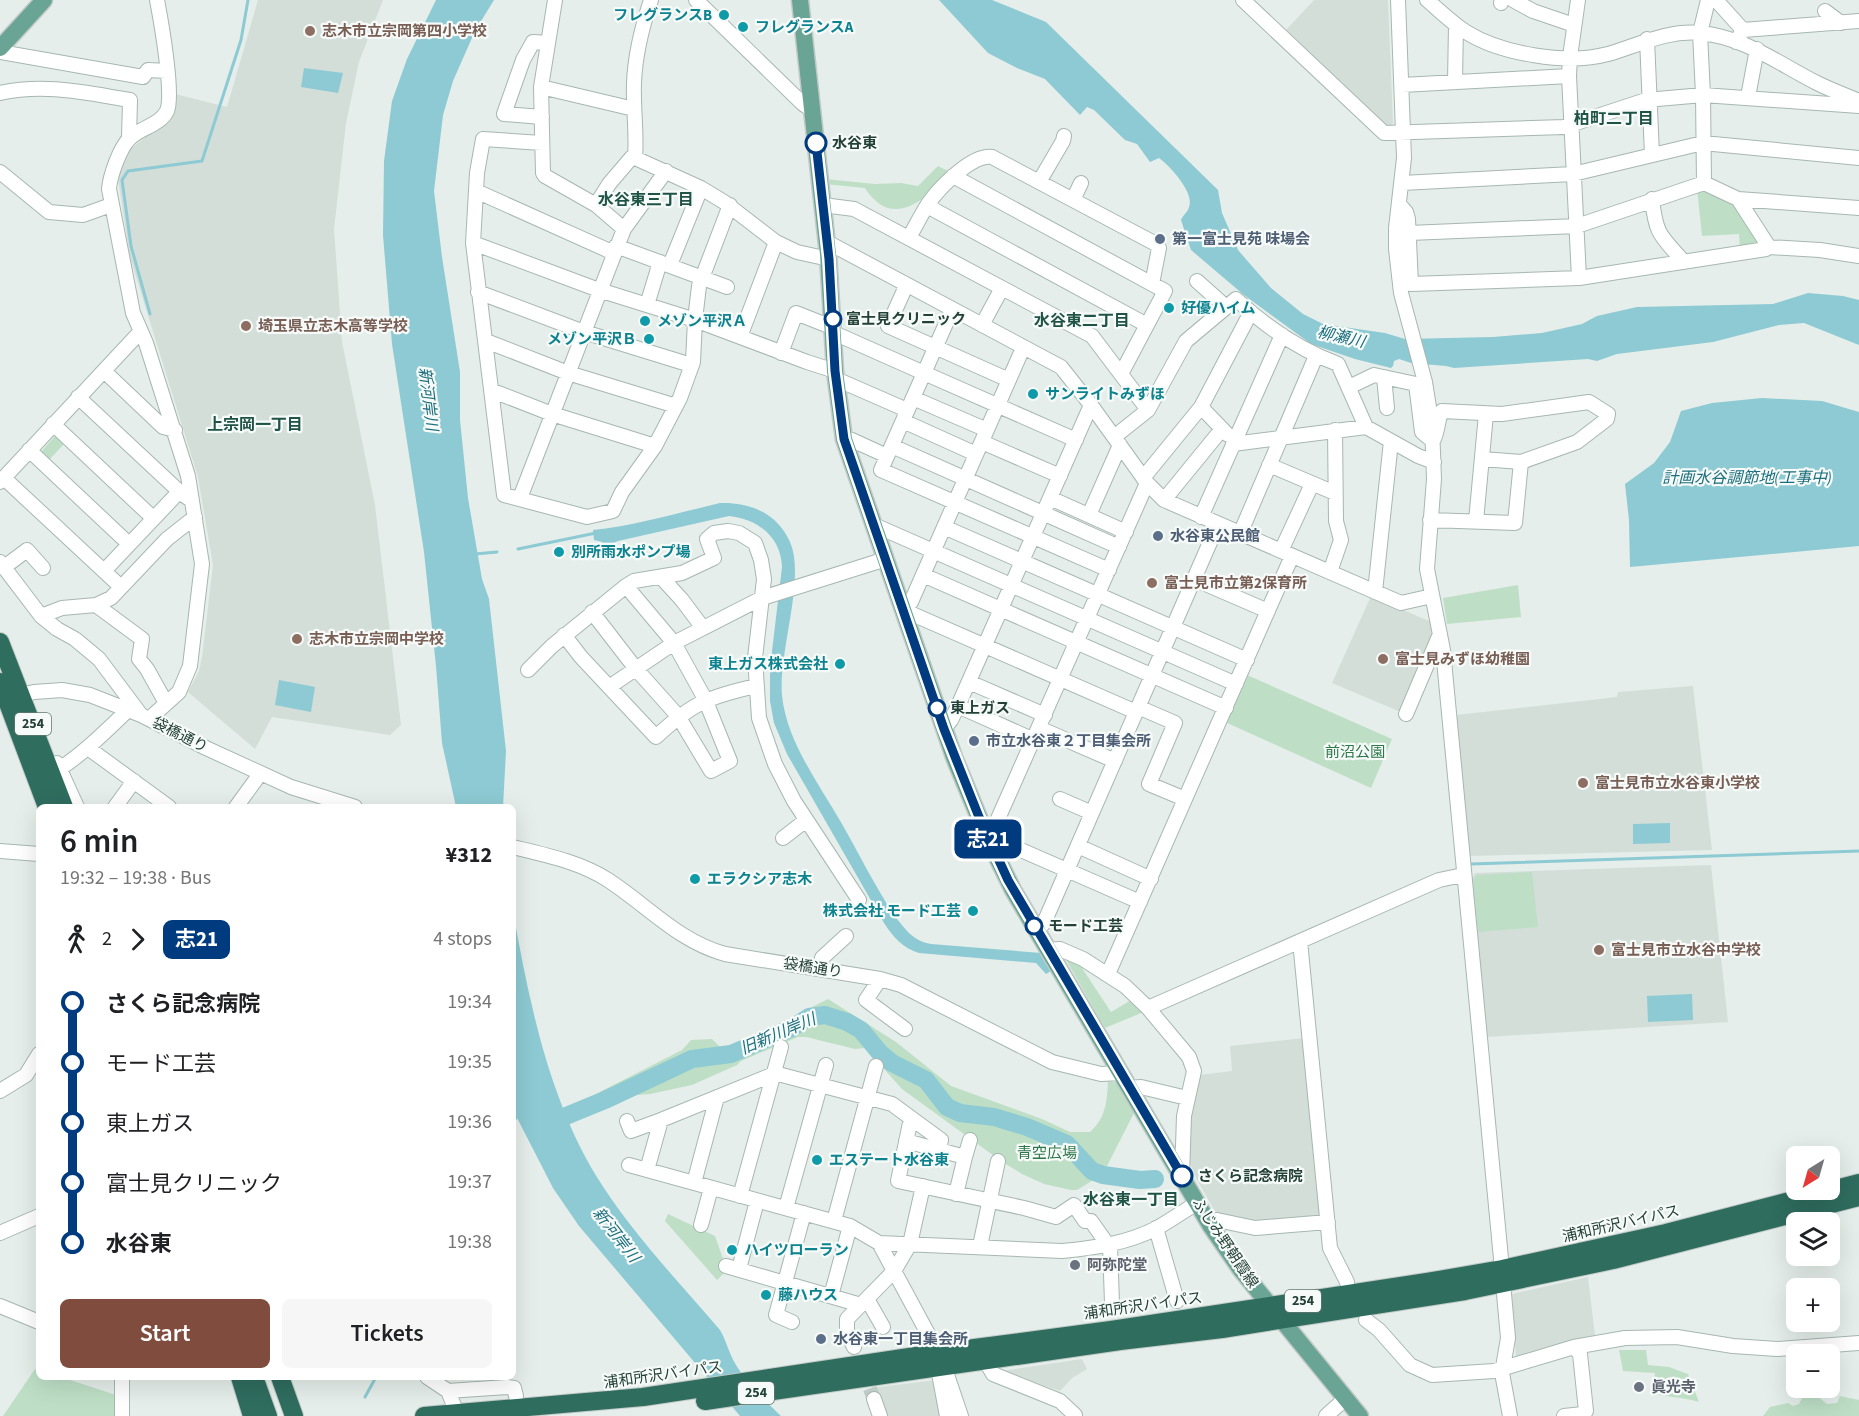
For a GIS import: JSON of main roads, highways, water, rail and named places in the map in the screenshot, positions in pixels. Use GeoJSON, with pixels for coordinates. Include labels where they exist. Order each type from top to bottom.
{"type":"FeatureCollection","features":[{"type":"Feature","properties":{"kind":"highway","name":"254"},"geometry":{"type":"LineString","coordinates":[[0,642],[9,698],[46,804]]}},
{"type":"Feature","properties":{"kind":"highway","name":"254"},"geometry":{"type":"LineString","coordinates":[[0,682],[54,764],[63,804]]}},
{"type":"Feature","properties":{"kind":"highway","name":"浦和所沢バイパス"},"geometry":{"type":"LineString","coordinates":[[1502,1276],[1859,1183]]}},
{"type":"Feature","properties":{"kind":"highway","name":"浦和所沢バイパス"},"geometry":{"type":"LineString","coordinates":[[940,1363],[1112,1330],[1277,1312],[1613,1260],[1859,1197]]}},
{"type":"Feature","properties":{"kind":"highway","name":"浦和所沢バイパス"},"geometry":{"type":"LineString","coordinates":[[575,1416],[807,1379],[985,1360],[1222,1329],[1277,1312]]}},
{"type":"Feature","properties":{"kind":"highway"},"geometry":{"type":"LineString","coordinates":[[241,1380],[252,1416]]}},
{"type":"Feature","properties":{"kind":"highway"},"geometry":{"type":"LineString","coordinates":[[255,1380],[268,1416]]}},
{"type":"Feature","properties":{"kind":"highway"},"geometry":{"type":"LineString","coordinates":[[268,1380],[280,1416]]}},
{"type":"Feature","properties":{"kind":"highway"},"geometry":{"type":"LineString","coordinates":[[281,1380],[294,1416]]}},
{"type":"Feature","properties":{"kind":"highway","name":"浦和所沢バイパス"},"geometry":{"type":"LineString","coordinates":[[424,1416],[694,1396]]}},
{"type":"Feature","properties":{"kind":"main road"},"geometry":{"type":"LineString","coordinates":[[0,50],[44,0]]}},
{"type":"Feature","properties":{"kind":"main road","name":"ふじみ野朝霞線"},"geometry":{"type":"LineString","coordinates":[[800,0],[829,259],[836,375],[844,439],[944,729],[988,839],[1008,880],[1210,1225],[1241,1269],[1360,1416]]}},
{"type":"Feature","properties":{"kind":"water","name":"新河岸川"},"geometry":{"type":"Polygon","coordinates":[[[436,0],[494,0],[475,31],[453,81],[443,115],[434,191],[460,372],[460,420],[468,498],[482,579],[489,599],[506,751],[503,804],[455,804],[442,743],[424,552],[392,344],[383,235],[384,161],[392,101],[407,59],[436,0]]]}},
{"type":"Feature","properties":{"kind":"water","name":"柳瀬川"},"geometry":{"type":"Polygon","coordinates":[[[939,0],[992,0],[1046,22],[1218,190],[1222,213],[1238,250],[1271,288],[1303,314],[1323,324],[1385,333],[1405,339],[1493,337],[1542,333],[1582,324],[1597,316],[1637,307],[1773,304],[1808,293],[1859,300],[1859,345],[1804,323],[1779,325],[1713,342],[1617,354],[1597,361],[1588,359],[1454,368],[1411,363],[1399,359],[1394,361],[1391,368],[1311,344],[1244,295],[1191,250],[1181,220],[1188,210],[1190,201],[1185,187],[1164,162],[1159,158],[1150,162],[1137,144],[1125,140],[1094,110],[1087,107],[1080,115],[1045,79],[988,53],[939,0]]]}},
{"type":"Feature","properties":{"kind":"water"},"geometry":{"type":"Polygon","coordinates":[[[304,68],[343,73],[338,93],[301,87],[304,68]]]}},
{"type":"Feature","properties":{"kind":"water","name":"計画水谷調節地(工事中)"},"geometry":{"type":"Polygon","coordinates":[[[1762,398],[1822,401],[1859,412],[1859,546],[1630,567],[1629,520],[1625,484],[1654,463],[1670,442],[1681,411],[1712,403],[1762,398]]]}},
{"type":"Feature","properties":{"kind":"water"},"geometry":{"type":"Polygon","coordinates":[[[720,503],[742,505],[761,511],[778,524],[790,542],[795,575],[782,678],[785,713],[805,762],[894,915],[910,934],[919,940],[931,944],[1041,953],[1051,971],[1046,974],[1036,963],[919,953],[899,941],[884,923],[787,754],[774,723],[770,701],[770,668],[782,567],[777,547],[766,531],[749,521],[729,516],[618,541],[604,547],[602,542],[594,540],[593,530],[640,522],[720,503]]]}},
{"type":"Feature","properties":{"kind":"water"},"geometry":{"type":"Polygon","coordinates":[[[279,680],[315,687],[311,712],[275,705],[279,680]]]}},
{"type":"Feature","properties":{"kind":"water"},"geometry":{"type":"Polygon","coordinates":[[[1670,823],[1670,843],[1633,844],[1633,824],[1670,823]]]}},
{"type":"Feature","properties":{"kind":"water","name":"新河岸川"},"geometry":{"type":"Polygon","coordinates":[[[516,927],[542,1047],[565,1112],[595,1174],[654,1255],[720,1330],[740,1371],[781,1416],[740,1416],[579,1226],[553,1188],[516,1116],[516,927]]]}},
{"type":"Feature","properties":{"kind":"water"},"geometry":{"type":"Polygon","coordinates":[[[1692,994],[1693,1020],[1648,1022],[1647,996],[1692,994]]]}},
{"type":"Feature","properties":{"kind":"waterway"},"geometry":{"type":"LineString","coordinates":[[150,314],[131,246],[122,180],[128,171],[202,161],[241,40],[248,0]]}},
{"type":"Feature","properties":{"kind":"waterway"},"geometry":{"type":"LineString","coordinates":[[518,549],[596,533]]}},
{"type":"Feature","properties":{"kind":"waterway"},"geometry":{"type":"LineString","coordinates":[[475,554],[497,552]]}},
{"type":"Feature","properties":{"kind":"waterway"},"geometry":{"type":"LineString","coordinates":[[1471,864],[1859,851]]}},
{"type":"Feature","properties":{"kind":"waterway","name":"旧新川岸川"},"geometry":{"type":"LineString","coordinates":[[544,1125],[605,1100],[692,1059],[731,1054],[792,1028],[809,1017],[825,1015],[847,1022],[861,1030],[880,1053],[892,1063],[926,1080],[947,1107],[960,1113],[994,1117],[1027,1127],[1067,1144],[1092,1171],[1103,1175],[1140,1180],[1155,1179]]}},
{"type":"Feature","properties":{"kind":"waterway"},"geometry":{"type":"LineString","coordinates":[[516,1118],[518,1114]]}},
{"type":"Feature","properties":{"kind":"waterway"},"geometry":{"type":"LineString","coordinates":[[365,1397],[374,1380]]}},
{"type":"Feature","properties":{"kind":"tunnel"},"geometry":{"type":"LineString","coordinates":[[862,1369],[874,1399]]}},
{"type":"Feature","properties":{"kind":"place","name":"フレグランスB"},"geometry":{"type":"Point","coordinates":[724,15]}},
{"type":"Feature","properties":{"kind":"place","name":"フレグランスA"},"geometry":{"type":"Point","coordinates":[743,27]}},
{"type":"Feature","properties":{"kind":"place","name":"志木市立宗岡第四小学校"},"geometry":{"type":"Point","coordinates":[310,31]}},
{"type":"Feature","properties":{"kind":"place","name":"水谷東"},"geometry":{"type":"Point","coordinates":[816,143]}},
{"type":"Feature","properties":{"kind":"place","name":"第一富士見苑 味場会"},"geometry":{"type":"Point","coordinates":[1160,239]}},
{"type":"Feature","properties":{"kind":"place","name":"好優ハイム"},"geometry":{"type":"Point","coordinates":[1169,308]}},
{"type":"Feature","properties":{"kind":"place","name":"富士見クリニック"},"geometry":{"type":"Point","coordinates":[833,319]}},
{"type":"Feature","properties":{"kind":"place","name":"メゾン平沢Ａ"},"geometry":{"type":"Point","coordinates":[645,321]}},
{"type":"Feature","properties":{"kind":"place","name":"埼玉県立志木高等学校"},"geometry":{"type":"Point","coordinates":[246,326]}},
{"type":"Feature","properties":{"kind":"place","name":"メゾン平沢Ｂ"},"geometry":{"type":"Point","coordinates":[649,339]}},
{"type":"Feature","properties":{"kind":"place","name":"サンライトみずほ"},"geometry":{"type":"Point","coordinates":[1033,394]}},
{"type":"Feature","properties":{"kind":"place","name":"水谷東公民館"},"geometry":{"type":"Point","coordinates":[1158,536]}},
{"type":"Feature","properties":{"kind":"place","name":"別所雨水ポンプ場"},"geometry":{"type":"Point","coordinates":[559,552]}},
{"type":"Feature","properties":{"kind":"place","name":"富士見市立第2保育所"},"geometry":{"type":"Point","coordinates":[1152,583]}},
{"type":"Feature","properties":{"kind":"place","name":"志木市立宗岡中学校"},"geometry":{"type":"Point","coordinates":[297,639]}},
{"type":"Feature","properties":{"kind":"place","name":"富士見みずほ幼稚園"},"geometry":{"type":"Point","coordinates":[1383,659]}},
{"type":"Feature","properties":{"kind":"place","name":"東上ガス株式会社"},"geometry":{"type":"Point","coordinates":[840,664]}},
{"type":"Feature","properties":{"kind":"place","name":"東上ガス"},"geometry":{"type":"Point","coordinates":[937,708]}},
{"type":"Feature","properties":{"kind":"place","name":"市立水谷東２丁目集会所"},"geometry":{"type":"Point","coordinates":[974,741]}},
{"type":"Feature","properties":{"kind":"place","name":"富士見市立水谷東小学校"},"geometry":{"type":"Point","coordinates":[1583,783]}},
{"type":"Feature","properties":{"kind":"place","name":"エラクシア志木"},"geometry":{"type":"Point","coordinates":[695,879]}},
{"type":"Feature","properties":{"kind":"place","name":"株式会社 モード工芸"},"geometry":{"type":"Point","coordinates":[973,911]}},
{"type":"Feature","properties":{"kind":"place","name":"モード工芸"},"geometry":{"type":"Point","coordinates":[1034,926]}},
{"type":"Feature","properties":{"kind":"place","name":"富士見市立水谷中学校"},"geometry":{"type":"Point","coordinates":[1599,950]}},
{"type":"Feature","properties":{"kind":"place","name":"エステート水谷東"},"geometry":{"type":"Point","coordinates":[817,1160]}},
{"type":"Feature","properties":{"kind":"place","name":"さくら記念病院"},"geometry":{"type":"Point","coordinates":[1182,1176]}},
{"type":"Feature","properties":{"kind":"place","name":"ハイツローラン"},"geometry":{"type":"Point","coordinates":[732,1250]}},
{"type":"Feature","properties":{"kind":"place","name":"阿弥陀堂"},"geometry":{"type":"Point","coordinates":[1075,1265]}},
{"type":"Feature","properties":{"kind":"place","name":"藤ハウス"},"geometry":{"type":"Point","coordinates":[766,1295]}},
{"type":"Feature","properties":{"kind":"place","name":"水谷東一丁目集会所"},"geometry":{"type":"Point","coordinates":[821,1339]}},
{"type":"Feature","properties":{"kind":"place","name":"眞光寺"},"geometry":{"type":"Point","coordinates":[1639,1387]}},
{"type":"Feature","properties":{"kind":"district","name":"柏町二丁目"},"geometry":{"type":"Point","coordinates":[1614,119]}},
{"type":"Feature","properties":{"kind":"district","name":"水谷東三丁目"},"geometry":{"type":"Point","coordinates":[646,200]}},
{"type":"Feature","properties":{"kind":"district","name":"水谷東二丁目"},"geometry":{"type":"Point","coordinates":[1082,321]}},
{"type":"Feature","properties":{"kind":"district","name":"上宗岡一丁目"},"geometry":{"type":"Point","coordinates":[255,425]}},
{"type":"Feature","properties":{"kind":"district","name":"水谷東一丁目"},"geometry":{"type":"Point","coordinates":[1131,1200]}},
{"type":"Feature","properties":{"kind":"park label","name":"前沼公園"},"geometry":{"type":"Point","coordinates":[1355,752]}},
{"type":"Feature","properties":{"kind":"park label","name":"青空広場"},"geometry":{"type":"Point","coordinates":[1047,1153]}}]}
